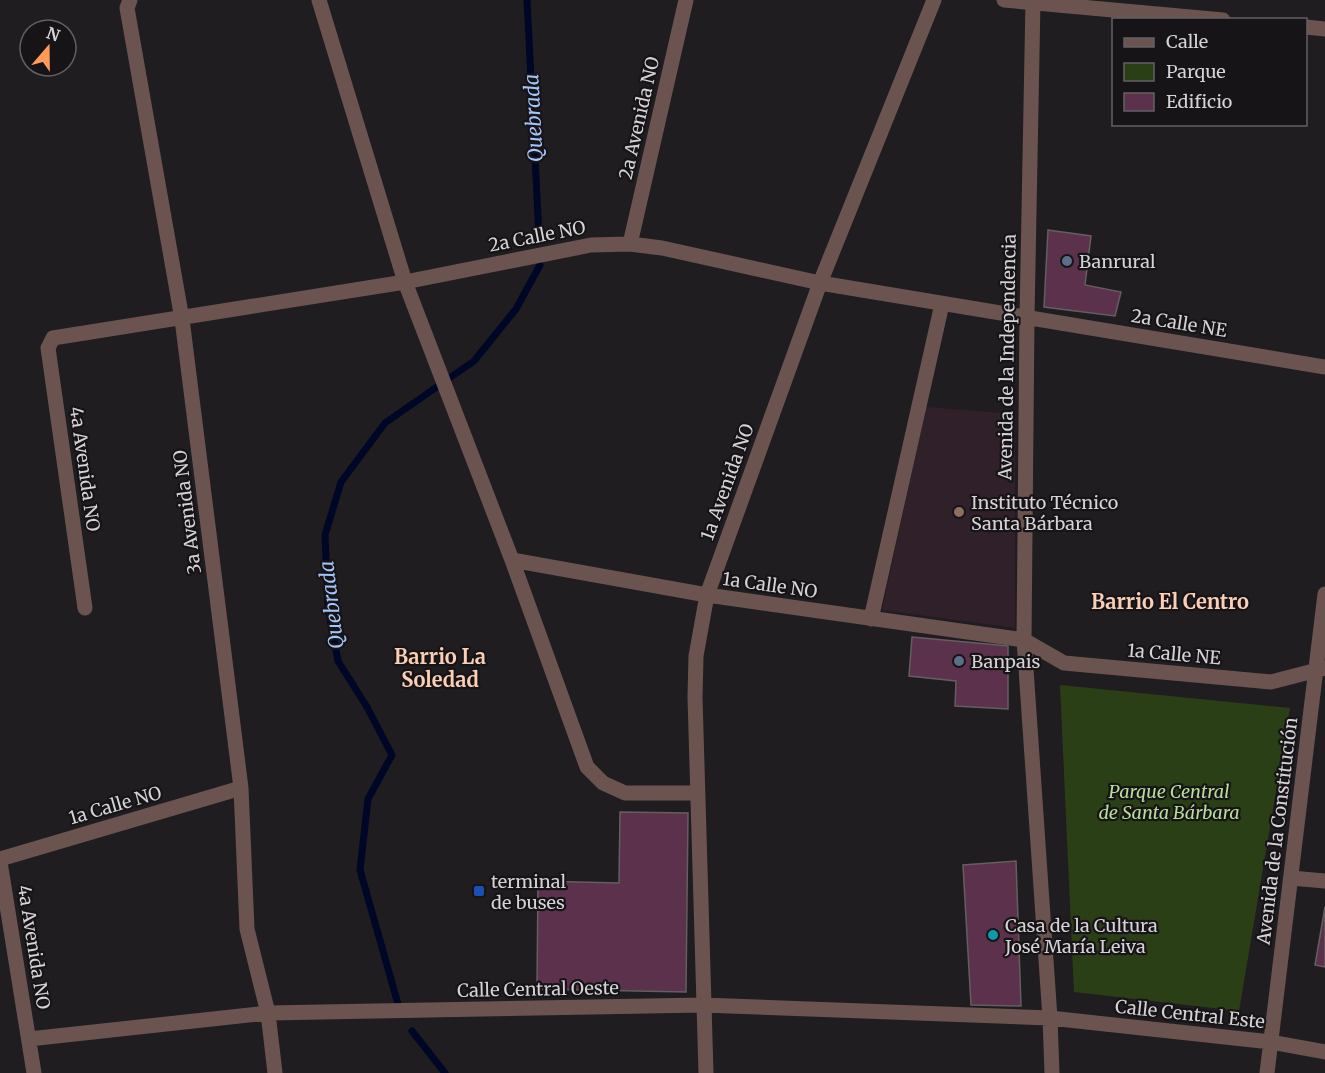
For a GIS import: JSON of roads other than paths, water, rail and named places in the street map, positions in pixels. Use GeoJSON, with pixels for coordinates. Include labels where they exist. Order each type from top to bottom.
{"type":"FeatureCollection","features":[{"type":"Feature","properties":{"kind":"street"},"geometry":{"type":"LineString","coordinates":[[319,0],[405,282],[512,560],[587,767],[603,783],[625,793],[696,793]]}},
{"type":"Feature","properties":{"kind":"street","name":"2a Avenida NO"},"geometry":{"type":"LineString","coordinates":[[630,244],[686,0]]}},
{"type":"Feature","properties":{"kind":"street","name":"1a Avenida NO"},"geometry":{"type":"LineString","coordinates":[[706,1073],[696,793],[696,656],[707,596],[820,283],[934,0]]}},
{"type":"Feature","properties":{"kind":"street"},"geometry":{"type":"LineString","coordinates":[[1004,0],[1203,18]]}},
{"type":"Feature","properties":{"kind":"street","name":"Avenida de la Independencia"},"geometry":{"type":"LineString","coordinates":[[1033,1],[1023,640],[1052,1073]]}},
{"type":"Feature","properties":{"kind":"street","name":"3a Avenida NO"},"geometry":{"type":"LineString","coordinates":[[129,4],[182,319],[241,788],[246,929],[268,1013],[275,1073]]}},
{"type":"Feature","properties":{"kind":"street"},"geometry":{"type":"LineString","coordinates":[[1307,27],[1325,29]]}},
{"type":"Feature","properties":{"kind":"street","name":"2a Calle NO"},"geometry":{"type":"LineString","coordinates":[[53,338],[405,282],[591,244],[630,244],[662,248],[820,283],[1027,318]]}},
{"type":"Feature","properties":{"kind":"street"},"geometry":{"type":"LineString","coordinates":[[871,619],[942,304]]}},
{"type":"Feature","properties":{"kind":"street","name":"2a Calle NE"},"geometry":{"type":"LineString","coordinates":[[1027,318],[1325,367]]}},
{"type":"Feature","properties":{"kind":"street","name":"4a Avenida NO"},"geometry":{"type":"LineString","coordinates":[[53,338],[48,348],[85,608]]}},
{"type":"Feature","properties":{"kind":"street","name":"1a Calle NO"},"geometry":{"type":"LineString","coordinates":[[512,560],[707,596],[1023,640]]}},
{"type":"Feature","properties":{"kind":"street","name":"Avenida de la Constitución"},"geometry":{"type":"LineString","coordinates":[[1267,1073],[1291,878],[1321,669],[1325,594]]}},
{"type":"Feature","properties":{"kind":"street","name":"1a Calle NE"},"geometry":{"type":"LineString","coordinates":[[1023,640],[1065,663],[1271,682],[1321,669]]}},
{"type":"Feature","properties":{"kind":"street","name":"1a Calle NO"},"geometry":{"type":"LineString","coordinates":[[0,861],[241,788]]}},
{"type":"Feature","properties":{"kind":"street","name":"4a Avenida NO"},"geometry":{"type":"LineString","coordinates":[[0,861],[34,1073]]}},
{"type":"Feature","properties":{"kind":"street"},"geometry":{"type":"LineString","coordinates":[[1291,878],[1325,881]]}},
{"type":"Feature","properties":{"kind":"street","name":"Calle Central Oeste"},"geometry":{"type":"LineString","coordinates":[[28,1039],[268,1013],[703,1005],[1050,1018]]}},
{"type":"Feature","properties":{"kind":"street","name":"Calle Central Este"},"geometry":{"type":"LineString","coordinates":[[1050,1018],[1271,1042],[1325,1052]]}},
{"type":"Feature","properties":{"kind":"waterway","name":"Quebrada"},"geometry":{"type":"LineString","coordinates":[[527,0],[539,236]]}},
{"type":"Feature","properties":{"kind":"waterway","name":"Quebrada"},"geometry":{"type":"LineString","coordinates":[[398,1004],[360,870],[368,799],[392,755],[367,707],[338,661],[328,607],[325,535],[341,482],[385,423],[474,361],[516,309],[540,265]]}},
{"type":"Feature","properties":{"kind":"waterway","name":"Quebrada"},"geometry":{"type":"LineString","coordinates":[[412,1031],[445,1073]]}},
{"type":"Feature","properties":{"kind":"place","name":"Banrural"},"geometry":{"type":"Point","coordinates":[1067,261]}},
{"type":"Feature","properties":{"kind":"place","name":"Instituto Técnico Santa Bárbara"},"geometry":{"type":"Point","coordinates":[959,512]}},
{"type":"Feature","properties":{"kind":"place","name":"Banpais"},"geometry":{"type":"Point","coordinates":[959,661]}},
{"type":"Feature","properties":{"kind":"place","name":"terminal de buses"},"geometry":{"type":"Point","coordinates":[479,891]}},
{"type":"Feature","properties":{"kind":"place","name":"Casa de la Cultura José María Leiva"},"geometry":{"type":"Point","coordinates":[993,935]}},
{"type":"Feature","properties":{"kind":"district","name":"Barrio El Centro"},"geometry":{"type":"Point","coordinates":[1170,601]}},
{"type":"Feature","properties":{"kind":"district","name":"Barrio La Soledad"},"geometry":{"type":"Point","coordinates":[440,668]}},
{"type":"Feature","properties":{"kind":"park label","name":"Parque Central de Santa Bárbara"},"geometry":{"type":"Point","coordinates":[1169,801]}}]}
